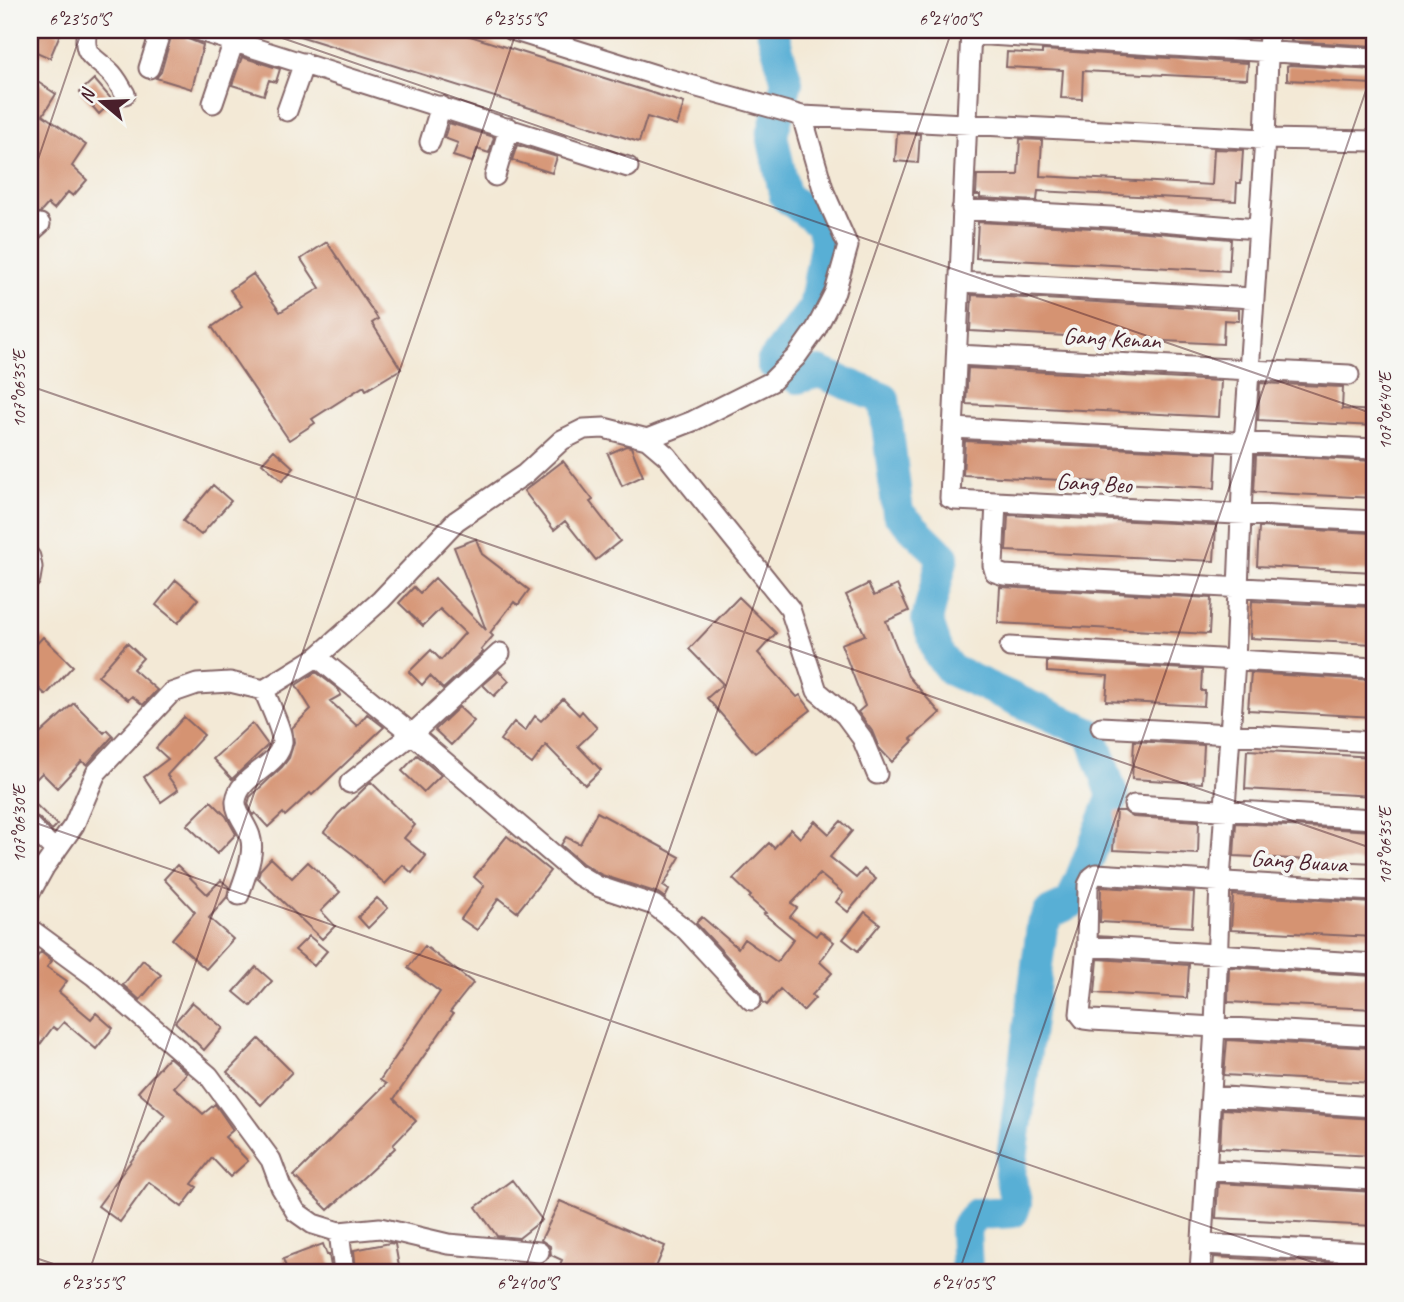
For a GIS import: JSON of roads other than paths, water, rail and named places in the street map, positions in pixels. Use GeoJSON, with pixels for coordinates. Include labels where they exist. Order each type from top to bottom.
{"type":"FeatureCollection","features":[{"type":"Feature","properties":{"kind":"street"},"geometry":{"type":"LineString","coordinates":[[87,30],[85,41],[88,52],[113,75],[125,94]]}},
{"type":"Feature","properties":{"kind":"street"},"geometry":{"type":"LineString","coordinates":[[149,68],[161,30]]}},
{"type":"Feature","properties":{"kind":"street"},"geometry":{"type":"LineString","coordinates":[[197,30],[628,167]]}},
{"type":"Feature","properties":{"kind":"street"},"geometry":{"type":"LineString","coordinates":[[512,30],[665,78],[798,115],[1265,139],[1374,141]]}},
{"type":"Feature","properties":{"kind":"street"},"geometry":{"type":"LineString","coordinates":[[1200,1272],[1269,30]]}},
{"type":"Feature","properties":{"kind":"street"},"geometry":{"type":"LineString","coordinates":[[1374,58],[971,32],[960,282],[964,356],[953,428],[1374,449]]}},
{"type":"Feature","properties":{"kind":"street"},"geometry":{"type":"LineString","coordinates":[[213,103],[234,41]]}},
{"type":"Feature","properties":{"kind":"street"},"geometry":{"type":"LineString","coordinates":[[287,111],[304,63]]}},
{"type":"Feature","properties":{"kind":"street"},"geometry":{"type":"LineString","coordinates":[[430,142],[441,106]]}},
{"type":"Feature","properties":{"kind":"street"},"geometry":{"type":"LineString","coordinates":[[647,439],[702,417],[771,382],[796,357],[816,329],[835,292],[848,246],[824,192],[798,115]]}},
{"type":"Feature","properties":{"kind":"street"},"geometry":{"type":"LineString","coordinates":[[495,176],[509,128]]}},
{"type":"Feature","properties":{"kind":"street"},"geometry":{"type":"LineString","coordinates":[[962,209],[1257,229]]}},
{"type":"Feature","properties":{"kind":"street"},"geometry":{"type":"LineString","coordinates":[[960,282],[1253,298]]}},
{"type":"Feature","properties":{"kind":"street","name":"Gang Kenan"},"geometry":{"type":"LineString","coordinates":[[964,356],[1349,374]]}},
{"type":"Feature","properties":{"kind":"street"},"geometry":{"type":"LineString","coordinates":[[30,892],[74,825],[96,773],[171,693],[197,684],[230,682],[264,690],[317,657],[381,600],[456,521],[525,474],[562,440],[584,429],[604,428],[647,439],[667,456],[790,609],[817,691],[845,715],[862,738],[877,774]]}},
{"type":"Feature","properties":{"kind":"street","name":"Gang Beo"},"geometry":{"type":"LineString","coordinates":[[953,428],[949,493],[950,498],[955,500],[1374,521]]}},
{"type":"Feature","properties":{"kind":"street"},"geometry":{"type":"LineString","coordinates":[[996,502],[993,565],[995,572],[1004,575],[1374,595]]}},
{"type":"Feature","properties":{"kind":"street"},"geometry":{"type":"LineString","coordinates":[[30,556],[30,579]]}},
{"type":"Feature","properties":{"kind":"street"},"geometry":{"type":"LineString","coordinates":[[1010,647],[1374,668]]}},
{"type":"Feature","properties":{"kind":"street"},"geometry":{"type":"LineString","coordinates":[[350,783],[412,734],[500,653]]}},
{"type":"Feature","properties":{"kind":"street"},"geometry":{"type":"LineString","coordinates":[[317,657],[575,873],[597,886],[654,905],[686,930],[751,1000]]}},
{"type":"Feature","properties":{"kind":"street"},"geometry":{"type":"LineString","coordinates":[[239,895],[250,857],[251,839],[236,799],[242,786],[278,752],[282,740],[264,690]]}},
{"type":"Feature","properties":{"kind":"street"},"geometry":{"type":"LineString","coordinates":[[1101,727],[1374,742]]}},
{"type":"Feature","properties":{"kind":"street"},"geometry":{"type":"LineString","coordinates":[[1134,804],[1374,819]]}},
{"type":"Feature","properties":{"kind":"street"},"geometry":{"type":"LineString","coordinates":[[30,826],[56,851]]}},
{"type":"Feature","properties":{"kind":"street","name":"Gang Buava"},"geometry":{"type":"LineString","coordinates":[[1087,946],[1088,885],[1096,874],[1374,891]]}},
{"type":"Feature","properties":{"kind":"street"},"geometry":{"type":"LineString","coordinates":[[30,929],[94,976],[209,1076],[271,1160],[281,1187],[296,1212],[313,1224],[339,1232],[380,1228],[448,1244],[539,1252]]}},
{"type":"Feature","properties":{"kind":"street"},"geometry":{"type":"LineString","coordinates":[[1374,964],[1087,946],[1080,1014],[1084,1019],[1374,1036]]}},
{"type":"Feature","properties":{"kind":"street"},"geometry":{"type":"LineString","coordinates":[[1210,1096],[1374,1107]]}},
{"type":"Feature","properties":{"kind":"street"},"geometry":{"type":"LineString","coordinates":[[1206,1170],[1374,1180]]}},
{"type":"Feature","properties":{"kind":"street"},"geometry":{"type":"LineString","coordinates":[[339,1232],[344,1272]]}},
{"type":"Feature","properties":{"kind":"street"},"geometry":{"type":"LineString","coordinates":[[1202,1244],[1374,1253]]}},
{"type":"Feature","properties":{"kind":"waterway"},"geometry":{"type":"LineString","coordinates":[[772,30],[787,82],[772,135],[785,196],[820,223],[826,240],[814,308],[772,363],[797,378],[819,372],[884,399],[898,513],[943,557],[927,620],[939,655],[951,670],[1091,734],[1113,796],[1071,903],[1049,913],[1042,927],[1010,1174],[1016,1203],[1013,1212],[977,1214],[965,1228],[967,1272]]}}]}
